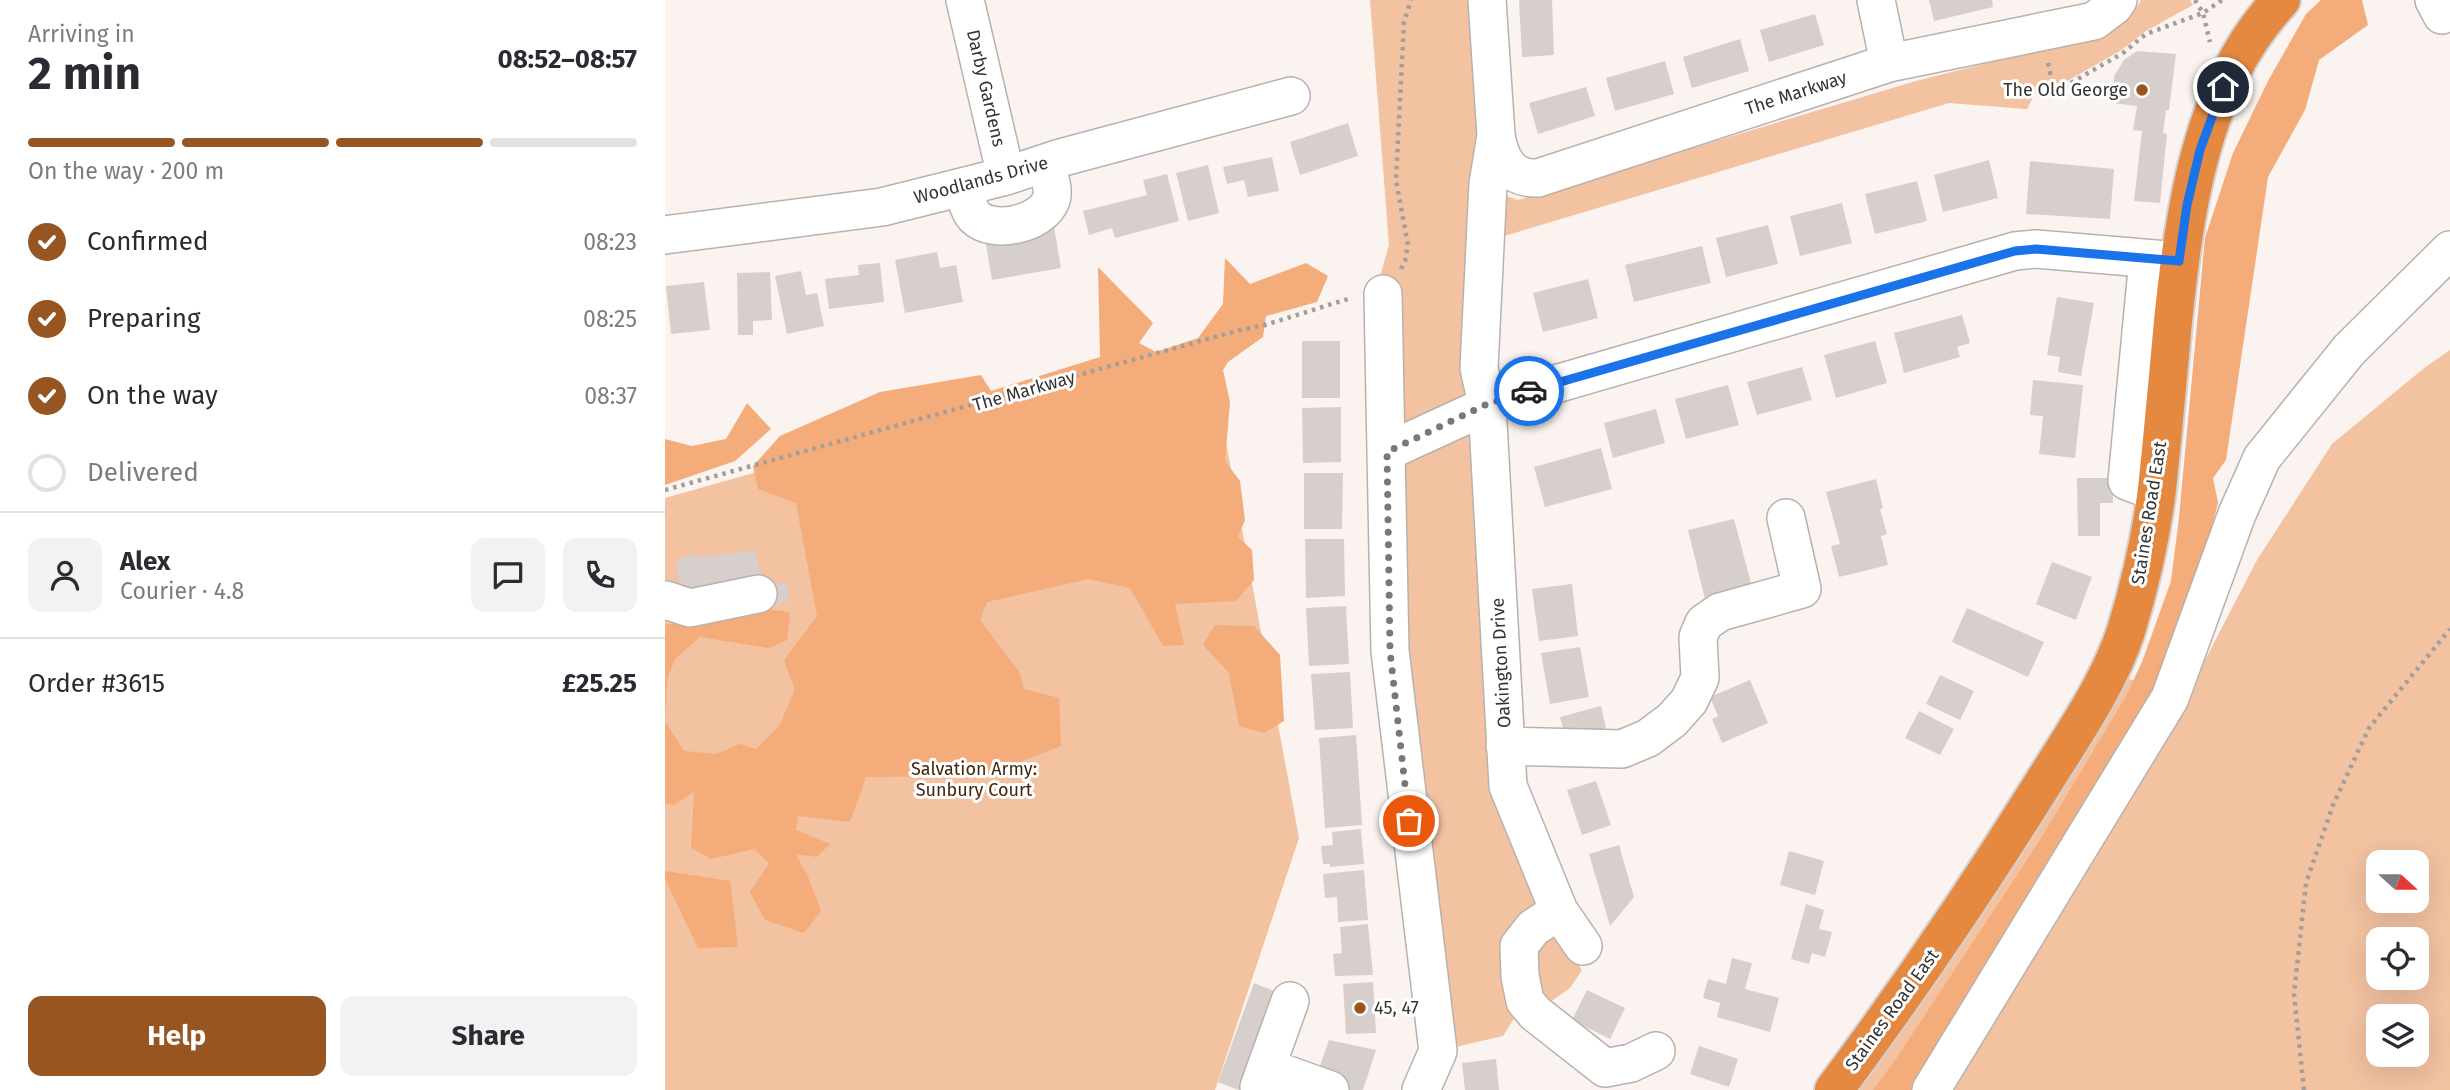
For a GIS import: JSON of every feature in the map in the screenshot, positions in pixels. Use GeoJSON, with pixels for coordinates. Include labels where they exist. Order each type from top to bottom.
{"type":"FeatureCollection","features":[{"type":"Feature","properties":{"kind":"highway","name":"Staines Road East"},"geometry":{"type":"LineString","coordinates":[[1834,1090],[1891,1014],[1980,883],[2108,675],[2125,635],[2144,568],[2156,492],[2164,260],[2187,205],[2198,161],[2223,87],[2248,44],[2281,0]]}},
{"type":"Feature","properties":{"kind":"street","name":"Darby Gardens"},"geometry":{"type":"LineString","coordinates":[[965,0],[1006,176]]}},
{"type":"Feature","properties":{"kind":"street","name":"Oakington Drive"},"geometry":{"type":"LineString","coordinates":[[1487,0],[1496,135],[1488,184],[1479,368],[1487,404],[1509,786],[1559,911],[1583,946]]}},
{"type":"Feature","properties":{"kind":"street"},"geometry":{"type":"LineString","coordinates":[[1876,0],[1889,62]]}},
{"type":"Feature","properties":{"kind":"street","name":"The Markway"},"geometry":{"type":"LineString","coordinates":[[1496,135],[1499,155],[1509,169],[1523,176],[1538,178],[1889,62],[2094,21],[2118,0]]}},
{"type":"Feature","properties":{"kind":"street"},"geometry":{"type":"LineString","coordinates":[[2434,0],[2442,15],[2450,12]]}},
{"type":"Feature","properties":{"kind":"street","name":"Woodlands Drive"},"geometry":{"type":"LineString","coordinates":[[665,235],[882,207],[1006,176],[1291,96]]}},
{"type":"Feature","properties":{"kind":"street"},"geometry":{"type":"LineString","coordinates":[[963,187],[972,215],[987,224],[998,227],[1036,218],[1052,199],[1052,186],[1045,163]]}},
{"type":"Feature","properties":{"kind":"street"},"geometry":{"type":"LineString","coordinates":[[1387,452],[1487,404],[2015,251],[2036,249],[2164,260]]}},
{"type":"Feature","properties":{"kind":"street"},"geometry":{"type":"LineString","coordinates":[[1931,1090],[2170,698],[2237,514],[2262,458],[2349,350],[2450,250]]}},
{"type":"Feature","properties":{"kind":"street"},"geometry":{"type":"LineString","coordinates":[[1383,292],[1390,651],[1438,1051],[1421,1090]]}},
{"type":"Feature","properties":{"kind":"street"},"geometry":{"type":"LineString","coordinates":[[1506,746],[1622,749],[1648,738],[1672,720],[1689,702],[1700,678],[1697,645],[1704,623],[1720,612],[1802,589],[1786,518]]}},
{"type":"Feature","properties":{"kind":"street"},"geometry":{"type":"LineString","coordinates":[[666,591],[690,608],[758,594]]}},
{"type":"Feature","properties":{"kind":"street"},"geometry":{"type":"LineString","coordinates":[[1559,911],[1533,928],[1519,946],[1520,976],[1525,1001],[1597,1079],[1656,1051]]}},
{"type":"Feature","properties":{"kind":"street"},"geometry":{"type":"LineString","coordinates":[[1290,1001],[1262,1077],[1330,1090]]}},
{"type":"Feature","properties":{"kind":"path"},"geometry":{"type":"LineString","coordinates":[[1383,292],[1396,279],[1405,261],[1408,244],[1396,180],[1404,22],[1411,0]]}},
{"type":"Feature","properties":{"kind":"path"},"geometry":{"type":"LineString","coordinates":[[2203,13],[2222,0]]}},
{"type":"Feature","properties":{"kind":"path"},"geometry":{"type":"LineString","coordinates":[[2042,86],[2053,86]]}},
{"type":"Feature","properties":{"kind":"path","name":"The Markway"},"geometry":{"type":"LineString","coordinates":[[665,491],[1383,292]]}},
{"type":"Feature","properties":{"kind":"path"},"geometry":{"type":"LineString","coordinates":[[2304,1090],[2294,994],[2306,883],[2333,805],[2369,728],[2450,629]]}},
{"type":"Feature","properties":{"kind":"green space"},"geometry":{"type":"Polygon","coordinates":[[[1370,0],[1487,0],[1488,190],[1518,200],[1916,81],[2103,34],[2125,20],[2141,0],[2190,0],[2193,5],[2062,84],[2040,83],[2027,109],[1949,103],[1501,237],[1497,401],[1505,746],[1559,911],[1533,928],[1525,1001],[1503,1036],[1438,1051],[1377,287],[1389,245],[1370,0]]]}},
{"type":"Feature","properties":{"kind":"green space","name":"Salvation Army: Sunbury Court"},"geometry":{"type":"Polygon","coordinates":[[[1208,345],[1299,838],[1215,1090],[665,1090],[665,498],[1208,345]]]}},
{"type":"Feature","properties":{"kind":"green space"},"geometry":{"type":"Polygon","coordinates":[[[2450,350],[2450,1090],[1834,1090],[2108,675],[2189,691],[2257,560],[2332,444],[2450,350]]]}},
{"type":"Feature","properties":{"kind":"green space"},"geometry":{"type":"Polygon","coordinates":[[[1546,938],[1563,939],[1582,970],[1570,988],[1543,1007],[1535,993],[1536,949],[1546,938]]]}},
{"type":"Feature","properties":{"kind":"shaded area"},"geometry":{"type":"Polygon","coordinates":[[[2321,0],[2362,0],[2368,25],[2319,60],[2305,110],[2268,177],[2226,460],[2213,478],[2218,503],[2202,566],[2154,706],[1927,1090],[1873,1090],[2040,840],[2125,698],[2142,662],[2171,581],[2205,238],[2233,153],[2268,81],[2306,14],[2321,0]]]}},
{"type":"Feature","properties":{"kind":"shaded area"},"geometry":{"type":"Polygon","coordinates":[[[1225,258],[1250,284],[1306,263],[1328,276],[1317,302],[1266,316],[1263,337],[1228,362],[1223,370],[1230,402],[1225,461],[1240,481],[1245,520],[1238,537],[1252,550],[1254,580],[1236,601],[1175,604],[1184,645],[1163,646],[1130,588],[1088,579],[987,602],[980,620],[1020,673],[1024,689],[1059,698],[1061,746],[985,776],[866,777],[850,822],[798,816],[796,830],[830,844],[817,857],[796,854],[821,911],[804,933],[765,920],[750,892],[769,863],[754,849],[711,859],[691,848],[694,792],[674,805],[665,803],[665,721],[684,751],[716,754],[739,744],[756,749],[779,726],[795,690],[784,660],[817,616],[796,503],[758,489],[753,466],[780,436],[880,392],[981,375],[991,391],[1100,357],[1098,267],[1153,323],[1139,343],[1156,352],[1198,338],[1223,304],[1225,258]]]}},
{"type":"Feature","properties":{"kind":"shaded area"},"geometry":{"type":"Polygon","coordinates":[[[747,403],[771,429],[735,461],[665,485],[665,439],[692,446],[726,439],[747,403]]]}},
{"type":"Feature","properties":{"kind":"shaded area"},"geometry":{"type":"Polygon","coordinates":[[[778,610],[790,613],[787,640],[769,648],[700,637],[675,659],[667,680],[665,721],[665,625],[746,611],[778,610]]]}},
{"type":"Feature","properties":{"kind":"shaded area"},"geometry":{"type":"Polygon","coordinates":[[[1215,625],[1254,626],[1280,655],[1284,721],[1264,733],[1239,726],[1229,673],[1203,645],[1215,625]]]}},
{"type":"Feature","properties":{"kind":"shaded area"},"geometry":{"type":"Polygon","coordinates":[[[665,871],[730,881],[738,947],[698,948],[665,879],[665,871]]]}},
{"type":"Feature","properties":{"kind":"building"},"geometry":{"type":"Polygon","coordinates":[[[1519,0],[1552,0],[1554,55],[1522,57],[1519,0]]]}},
{"type":"Feature","properties":{"kind":"building"},"geometry":{"type":"Polygon","coordinates":[[[1929,0],[1992,0],[1993,7],[1934,21],[1929,0]]]}},
{"type":"Feature","properties":{"kind":"building"},"geometry":{"type":"Polygon","coordinates":[[[1815,14],[1824,45],[1769,62],[1760,30],[1815,14]]]}},
{"type":"Feature","properties":{"kind":"building"},"geometry":{"type":"Polygon","coordinates":[[[1740,39],[1749,71],[1692,88],[1683,57],[1740,39]]]}},
{"type":"Feature","properties":{"kind":"building"},"geometry":{"type":"Polygon","coordinates":[[[2137,51],[2176,54],[2169,110],[2166,110],[2163,133],[2167,134],[2160,203],[2134,201],[2142,131],[2133,130],[2137,106],[2112,103],[2114,76],[2124,60],[2137,51]]]}},
{"type":"Feature","properties":{"kind":"building"},"geometry":{"type":"Polygon","coordinates":[[[1665,61],[1674,94],[1615,111],[1606,78],[1665,61]]]}},
{"type":"Feature","properties":{"kind":"building"},"geometry":{"type":"Polygon","coordinates":[[[1586,87],[1595,116],[1538,134],[1529,103],[1586,87]]]}},
{"type":"Feature","properties":{"kind":"building"},"geometry":{"type":"Polygon","coordinates":[[[1348,123],[1358,156],[1300,175],[1290,142],[1348,123]]]}},
{"type":"Feature","properties":{"kind":"building"},"geometry":{"type":"Polygon","coordinates":[[[1272,157],[1279,191],[1248,197],[1244,180],[1227,184],[1223,167],[1272,157]]]}},
{"type":"Feature","properties":{"kind":"building"},"geometry":{"type":"Polygon","coordinates":[[[1989,160],[1998,198],[1943,212],[1934,175],[1989,160]]]}},
{"type":"Feature","properties":{"kind":"building"},"geometry":{"type":"Polygon","coordinates":[[[2030,161],[2114,169],[2110,219],[2026,214],[2030,161]]]}},
{"type":"Feature","properties":{"kind":"building"},"geometry":{"type":"Polygon","coordinates":[[[1208,165],[1219,213],[1188,221],[1176,173],[1208,165]]]}},
{"type":"Feature","properties":{"kind":"building"},"geometry":{"type":"Polygon","coordinates":[[[1167,174],[1179,221],[1115,238],[1112,228],[1089,235],[1083,211],[1147,195],[1143,180],[1167,174]]]}},
{"type":"Feature","properties":{"kind":"building"},"geometry":{"type":"Polygon","coordinates":[[[1917,181],[1927,221],[1875,234],[1865,194],[1917,181]]]}},
{"type":"Feature","properties":{"kind":"building"},"geometry":{"type":"Polygon","coordinates":[[[1842,203],[1852,243],[1800,256],[1790,216],[1842,203]]]}},
{"type":"Feature","properties":{"kind":"building"},"geometry":{"type":"Polygon","coordinates":[[[1768,225],[1778,264],[1726,277],[1716,238],[1768,225]]]}},
{"type":"Feature","properties":{"kind":"building"},"geometry":{"type":"Polygon","coordinates":[[[1054,227],[1061,268],[992,280],[985,239],[1054,227]]]}},
{"type":"Feature","properties":{"kind":"building"},"geometry":{"type":"Polygon","coordinates":[[[1702,246],[1711,283],[1634,302],[1625,265],[1702,246]]]}},
{"type":"Feature","properties":{"kind":"building"},"geometry":{"type":"Polygon","coordinates":[[[937,252],[940,268],[956,265],[963,302],[905,313],[895,260],[937,252]]]}},
{"type":"Feature","properties":{"kind":"building"},"geometry":{"type":"Polygon","coordinates":[[[880,263],[884,302],[829,309],[825,279],[859,275],[858,265],[880,263]]]}},
{"type":"Feature","properties":{"kind":"building"},"geometry":{"type":"Polygon","coordinates":[[[801,271],[806,295],[817,293],[824,326],[787,334],[775,276],[801,271]]]}},
{"type":"Feature","properties":{"kind":"building"},"geometry":{"type":"Polygon","coordinates":[[[770,272],[772,320],[753,321],[753,335],[738,335],[737,273],[770,272]]]}},
{"type":"Feature","properties":{"kind":"building"},"geometry":{"type":"Polygon","coordinates":[[[1588,279],[1598,318],[1543,332],[1533,293],[1588,279]]]}},
{"type":"Feature","properties":{"kind":"building"},"geometry":{"type":"Polygon","coordinates":[[[704,282],[710,330],[671,334],[666,286],[704,282]]]}},
{"type":"Feature","properties":{"kind":"building"},"geometry":{"type":"Polygon","coordinates":[[[2057,297],[2094,303],[2081,376],[2058,372],[2060,357],[2047,355],[2057,297]]]}},
{"type":"Feature","properties":{"kind":"building"},"geometry":{"type":"Polygon","coordinates":[[[1962,315],[1970,343],[1957,347],[1960,357],[1904,373],[1894,333],[1962,315]]]}},
{"type":"Feature","properties":{"kind":"building"},"geometry":{"type":"Polygon","coordinates":[[[1302,341],[1340,341],[1340,398],[1302,398],[1302,341]]]}},
{"type":"Feature","properties":{"kind":"building"},"geometry":{"type":"Polygon","coordinates":[[[1875,341],[1887,383],[1836,398],[1824,355],[1875,341]]]}},
{"type":"Feature","properties":{"kind":"building"},"geometry":{"type":"Polygon","coordinates":[[[1802,367],[1812,400],[1757,415],[1747,382],[1802,367]]]}},
{"type":"Feature","properties":{"kind":"building"},"geometry":{"type":"Polygon","coordinates":[[[2033,380],[2083,385],[2075,458],[2039,454],[2043,416],[2030,415],[2033,380]]]}},
{"type":"Feature","properties":{"kind":"building"},"geometry":{"type":"Polygon","coordinates":[[[1728,385],[1739,425],[1686,439],[1675,399],[1728,385]]]}},
{"type":"Feature","properties":{"kind":"building"},"geometry":{"type":"Polygon","coordinates":[[[1341,407],[1341,462],[1303,463],[1302,408],[1341,407]]]}},
{"type":"Feature","properties":{"kind":"building"},"geometry":{"type":"Polygon","coordinates":[[[1656,409],[1665,443],[1613,458],[1604,423],[1656,409]]]}},
{"type":"Feature","properties":{"kind":"building"},"geometry":{"type":"Polygon","coordinates":[[[1601,448],[1612,489],[1545,507],[1534,467],[1601,448]]]}},
{"type":"Feature","properties":{"kind":"building"},"geometry":{"type":"Polygon","coordinates":[[[1304,473],[1343,473],[1342,529],[1304,529],[1304,473]]]}},
{"type":"Feature","properties":{"kind":"building"},"geometry":{"type":"Polygon","coordinates":[[[2077,478],[2113,478],[2113,503],[2100,503],[2100,536],[2078,536],[2077,478]]]}},
{"type":"Feature","properties":{"kind":"building"},"geometry":{"type":"Polygon","coordinates":[[[1876,479],[1887,534],[1881,536],[1888,565],[1839,577],[1831,546],[1840,544],[1826,492],[1876,479]]]}},
{"type":"Feature","properties":{"kind":"building"},"geometry":{"type":"Polygon","coordinates":[[[1734,519],[1753,591],[1706,603],[1688,530],[1734,519]]]}},
{"type":"Feature","properties":{"kind":"building"},"geometry":{"type":"Polygon","coordinates":[[[1305,539],[1344,539],[1345,596],[1306,598],[1305,539]]]}},
{"type":"Feature","properties":{"kind":"building"},"geometry":{"type":"Polygon","coordinates":[[[755,550],[762,583],[681,590],[676,560],[696,554],[698,558],[755,550]]]}},
{"type":"Feature","properties":{"kind":"building"},"geometry":{"type":"Polygon","coordinates":[[[2052,562],[2092,577],[2076,620],[2036,604],[2052,562]]]}},
{"type":"Feature","properties":{"kind":"building"},"geometry":{"type":"Polygon","coordinates":[[[786,582],[790,601],[767,606],[764,586],[786,582]]]}},
{"type":"Feature","properties":{"kind":"building"},"geometry":{"type":"Polygon","coordinates":[[[1572,584],[1578,636],[1539,641],[1532,589],[1572,584]]]}},
{"type":"Feature","properties":{"kind":"building"},"geometry":{"type":"Polygon","coordinates":[[[1346,606],[1349,664],[1309,666],[1306,608],[1346,606]]]}},
{"type":"Feature","properties":{"kind":"building"},"geometry":{"type":"Polygon","coordinates":[[[1967,608],[2044,642],[2028,677],[1952,642],[1967,608]]]}},
{"type":"Feature","properties":{"kind":"building"},"geometry":{"type":"Polygon","coordinates":[[[1580,647],[1589,697],[1550,704],[1541,653],[1580,647]]]}},
{"type":"Feature","properties":{"kind":"building"},"geometry":{"type":"Polygon","coordinates":[[[1350,672],[1353,728],[1315,730],[1311,674],[1350,672]]]}},
{"type":"Feature","properties":{"kind":"building"},"geometry":{"type":"Polygon","coordinates":[[[1940,675],[1974,691],[1960,720],[1926,704],[1940,675]]]}},
{"type":"Feature","properties":{"kind":"building"},"geometry":{"type":"Polygon","coordinates":[[[1750,680],[1768,723],[1722,743],[1712,719],[1718,716],[1710,697],[1750,680]]]}},
{"type":"Feature","properties":{"kind":"building"},"geometry":{"type":"Polygon","coordinates":[[[1601,706],[1606,728],[1579,735],[1577,728],[1564,732],[1560,717],[1601,706]]]}},
{"type":"Feature","properties":{"kind":"building"},"geometry":{"type":"Polygon","coordinates":[[[1919,711],[1954,729],[1940,755],[1905,738],[1919,711]]]}},
{"type":"Feature","properties":{"kind":"building"},"geometry":{"type":"Polygon","coordinates":[[[1356,735],[1362,825],[1325,828],[1319,738],[1356,735]]]}},
{"type":"Feature","properties":{"kind":"building"},"geometry":{"type":"Polygon","coordinates":[[[1596,781],[1611,825],[1582,835],[1567,790],[1596,781]]]}},
{"type":"Feature","properties":{"kind":"building"},"geometry":{"type":"Polygon","coordinates":[[[1361,829],[1364,864],[1330,867],[1330,864],[1323,864],[1321,846],[1333,845],[1332,832],[1361,829]]]}},
{"type":"Feature","properties":{"kind":"building"},"geometry":{"type":"Polygon","coordinates":[[[1619,845],[1634,897],[1610,926],[1589,854],[1619,845]]]}},
{"type":"Feature","properties":{"kind":"building"},"geometry":{"type":"Polygon","coordinates":[[[1789,851],[1824,861],[1815,895],[1780,885],[1789,851]]]}},
{"type":"Feature","properties":{"kind":"building"},"geometry":{"type":"Polygon","coordinates":[[[1364,870],[1368,920],[1338,922],[1337,897],[1325,898],[1323,874],[1364,870]]]}},
{"type":"Feature","properties":{"kind":"building"},"geometry":{"type":"Polygon","coordinates":[[[1806,904],[1824,910],[1819,929],[1832,932],[1825,957],[1812,953],[1809,964],[1791,959],[1806,904]]]}},
{"type":"Feature","properties":{"kind":"building"},"geometry":{"type":"Polygon","coordinates":[[[1368,924],[1373,975],[1335,976],[1333,954],[1342,953],[1340,927],[1368,924]]]}},
{"type":"Feature","properties":{"kind":"building"},"geometry":{"type":"Polygon","coordinates":[[[1732,958],[1752,963],[1745,989],[1779,998],[1770,1032],[1717,1017],[1720,1003],[1703,998],[1708,979],[1726,984],[1732,958]]]}},
{"type":"Feature","properties":{"kind":"building","name":"45, 47"},"geometry":{"type":"Polygon","coordinates":[[[1373,982],[1376,1033],[1346,1034],[1343,984],[1373,982]]]}},
{"type":"Feature","properties":{"kind":"building"},"geometry":{"type":"Polygon","coordinates":[[[1254,983],[1274,991],[1239,1090],[1218,1082],[1254,983]]]}},
{"type":"Feature","properties":{"kind":"building"},"geometry":{"type":"Polygon","coordinates":[[[1587,990],[1625,1008],[1610,1039],[1572,1020],[1587,990]]]}},
{"type":"Feature","properties":{"kind":"building"},"geometry":{"type":"Polygon","coordinates":[[[1329,1040],[1376,1050],[1363,1090],[1341,1090],[1315,1080],[1329,1040]]]}},
{"type":"Feature","properties":{"kind":"building"},"geometry":{"type":"Polygon","coordinates":[[[1699,1046],[1738,1059],[1729,1087],[1690,1074],[1699,1046]]]}},
{"type":"Feature","properties":{"kind":"building"},"geometry":{"type":"Polygon","coordinates":[[[1496,1059],[1499,1090],[1465,1090],[1462,1063],[1496,1059]]]}},
{"type":"Feature","properties":{"kind":"way so far"},"geometry":{"type":"LineString","coordinates":[[1409,821],[1390,651],[1387,452],[1487,404],[1529,391]]}},
{"type":"Feature","properties":{"kind":"place","name":"The Old George"},"geometry":{"type":"Point","coordinates":[2142,90]}},
{"type":"Feature","properties":{"kind":"place","name":"45, 47"},"geometry":{"type":"Point","coordinates":[1360,1008]}},
{"type":"Feature","properties":{"kind":"route"},"geometry":{"type":"LineString","coordinates":[[1529,391],[2015,251],[2036,249],[2179,261],[2187,205],[2200,150],[2223,87]]}}]}
